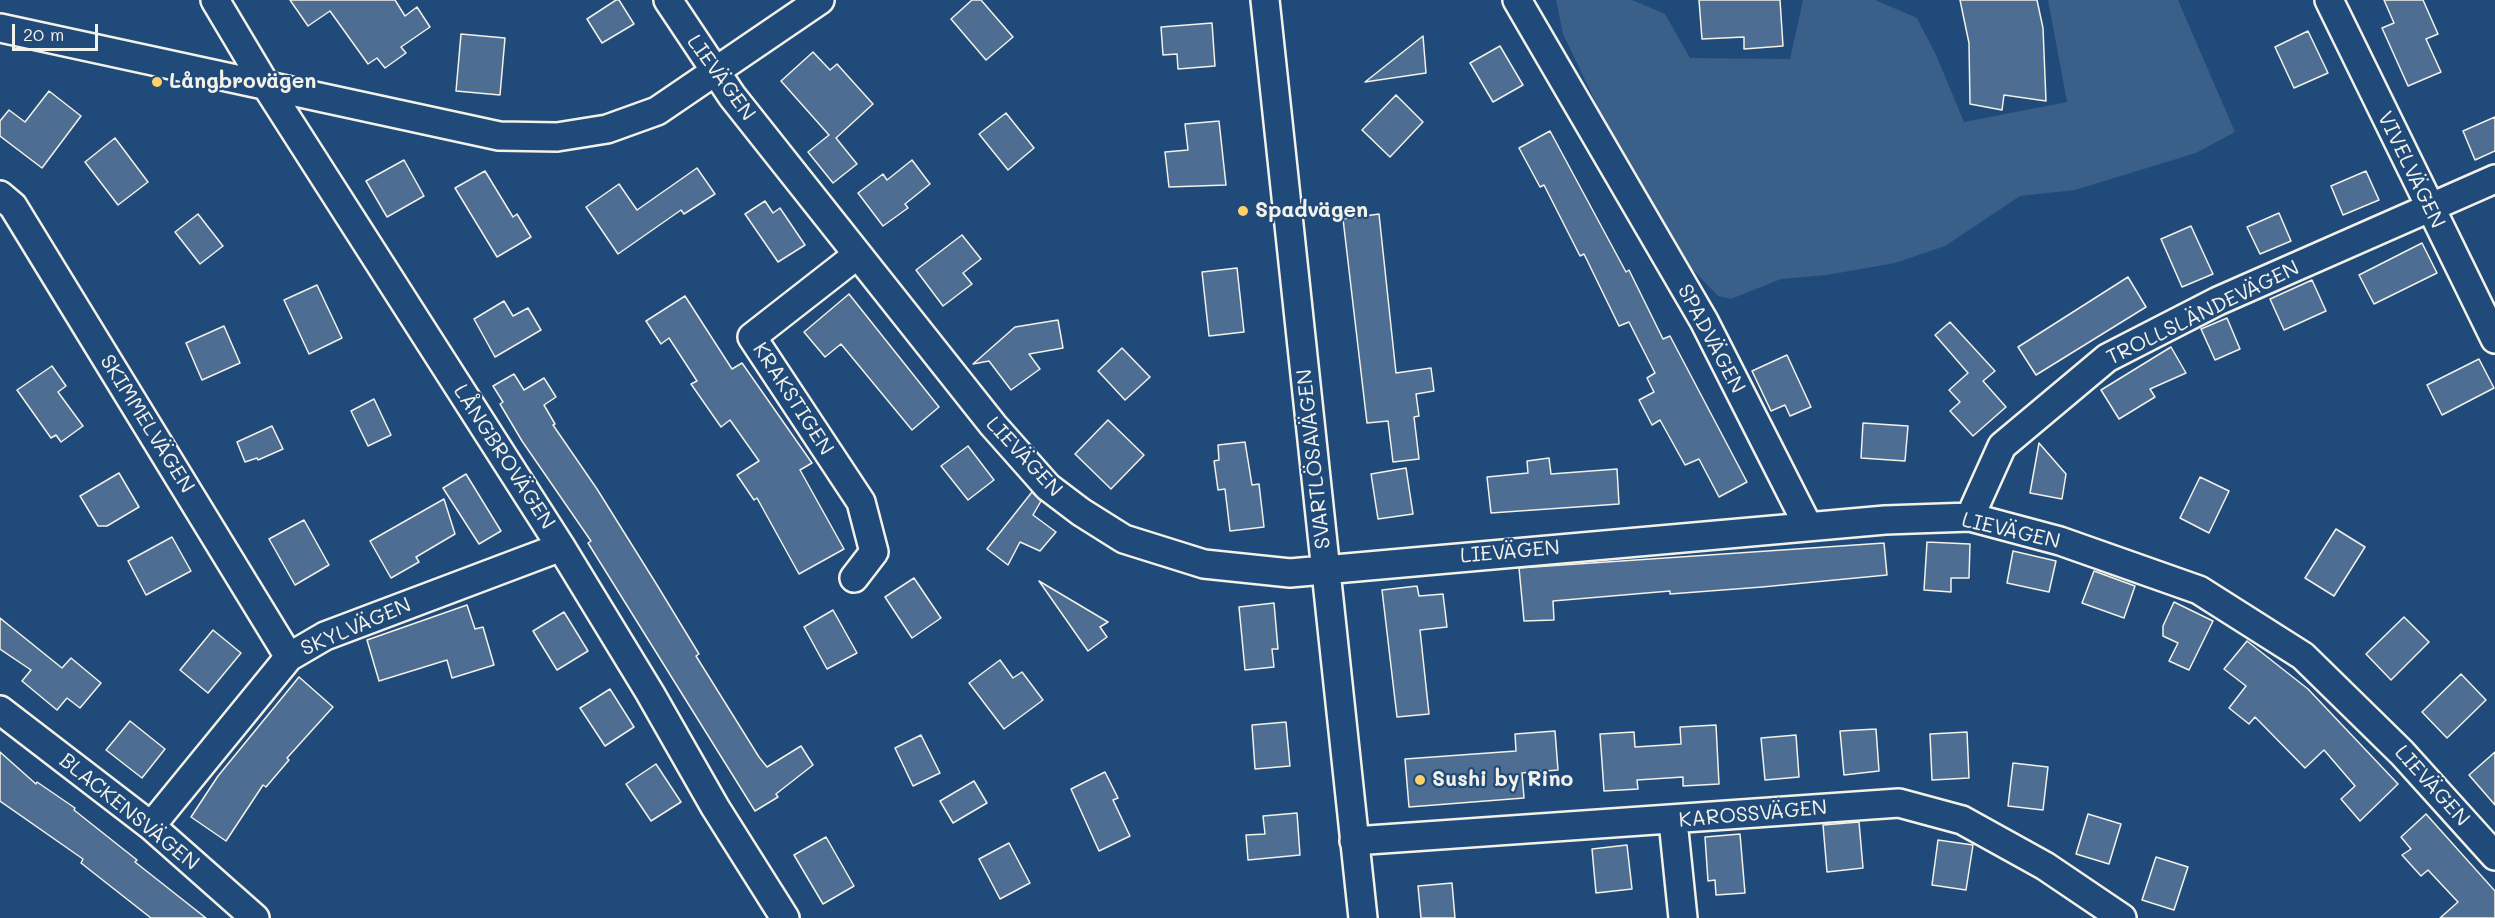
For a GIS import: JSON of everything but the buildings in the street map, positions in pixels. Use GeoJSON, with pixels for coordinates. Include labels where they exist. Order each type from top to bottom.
{"type":"FeatureCollection","features":[{"type":"Feature","properties":{"kind":"street","name":"LÅNGBROVÄGEN"},"geometry":{"type":"LineString","coordinates":[[215,0],[265,84],[561,547],[785,918]]}},
{"type":"Feature","properties":{"kind":"street","name":"LIEVÄGEN"},"geometry":{"type":"LineString","coordinates":[[668,0],[716,72],[993,426],[1048,488],[1124,539],[1204,564],[1290,573],[1808,526],[1970,517],[2060,541],[2199,590],[2303,656],[2402,753],[2495,856]]}},
{"type":"Feature","properties":{"kind":"street"},"geometry":{"type":"LineString","coordinates":[[0,28],[500,136],[557,136],[607,129],[657,111],[820,0]]}},
{"type":"Feature","properties":{"kind":"street","name":"SVARTLÖSAVÄGEN"},"geometry":{"type":"LineString","coordinates":[[1265,0],[1363,918]]}},
{"type":"Feature","properties":{"kind":"street","name":"SPADVÄGEN"},"geometry":{"type":"LineString","coordinates":[[1516,0],[1704,321],[1808,526]]}},
{"type":"Feature","properties":{"kind":"street","name":"VIVELVÄGEN"},"geometry":{"type":"LineString","coordinates":[[2329,0],[2495,339]]}},
{"type":"Feature","properties":{"kind":"street","name":"TROLLSLÄNDEVÄGEN"},"geometry":{"type":"LineString","coordinates":[[1970,517],[2002,446],[2107,358],[2218,301],[2495,180]]}},
{"type":"Feature","properties":{"kind":"street","name":"SKIMMELVÄGEN"},"geometry":{"type":"LineString","coordinates":[[0,195],[13,206],[289,657]]}},
{"type":"Feature","properties":{"kind":"street","name":"KRAKSTIGEN"},"geometry":{"type":"LineString","coordinates":[[854,578],[874,552],[861,502],[752,337],[857,255]]}},
{"type":"Feature","properties":{"kind":"street","name":"SKYLVÄGEN"},"geometry":{"type":"LineString","coordinates":[[151,826],[289,657],[325,636],[561,547]]}},
{"type":"Feature","properties":{"kind":"street","name":"BLACKENSVÄGEN"},"geometry":{"type":"LineString","coordinates":[[0,710],[151,826],[255,918]]}},
{"type":"Feature","properties":{"kind":"street","name":"KAROSSVÄGEN"},"geometry":{"type":"LineString","coordinates":[[1354,841],[1899,803],[1962,820],[2045,866],[2122,918]]}},
{"type":"Feature","properties":{"kind":"street"},"geometry":{"type":"LineString","coordinates":[[1672,820],[1683,918]]}},
{"type":"Feature","properties":{"kind":"shaded area"},"geometry":{"type":"Polygon","coordinates":[[[1556,0],[1632,0],[1665,14],[1690,58],[1790,59],[1803,0],[1875,0],[1917,18],[1937,57],[1964,122],[2067,102],[2048,0],[2178,0],[2235,132],[2196,153],[2075,190],[2020,196],[1945,246],[1895,263],[1827,275],[1781,279],[1731,299],[1718,296],[1692,269],[1646,196],[1607,126],[1563,34],[1556,0]]]}},
{"type":"Feature","properties":{"kind":"place","name":"Långbrovägen"},"geometry":{"type":"Point","coordinates":[157,82]}},
{"type":"Feature","properties":{"kind":"place","name":"Spadvägen"},"geometry":{"type":"Point","coordinates":[1243,211]}},
{"type":"Feature","properties":{"kind":"place","name":"Sushi by Rino"},"geometry":{"type":"Point","coordinates":[1420,780]}}]}
